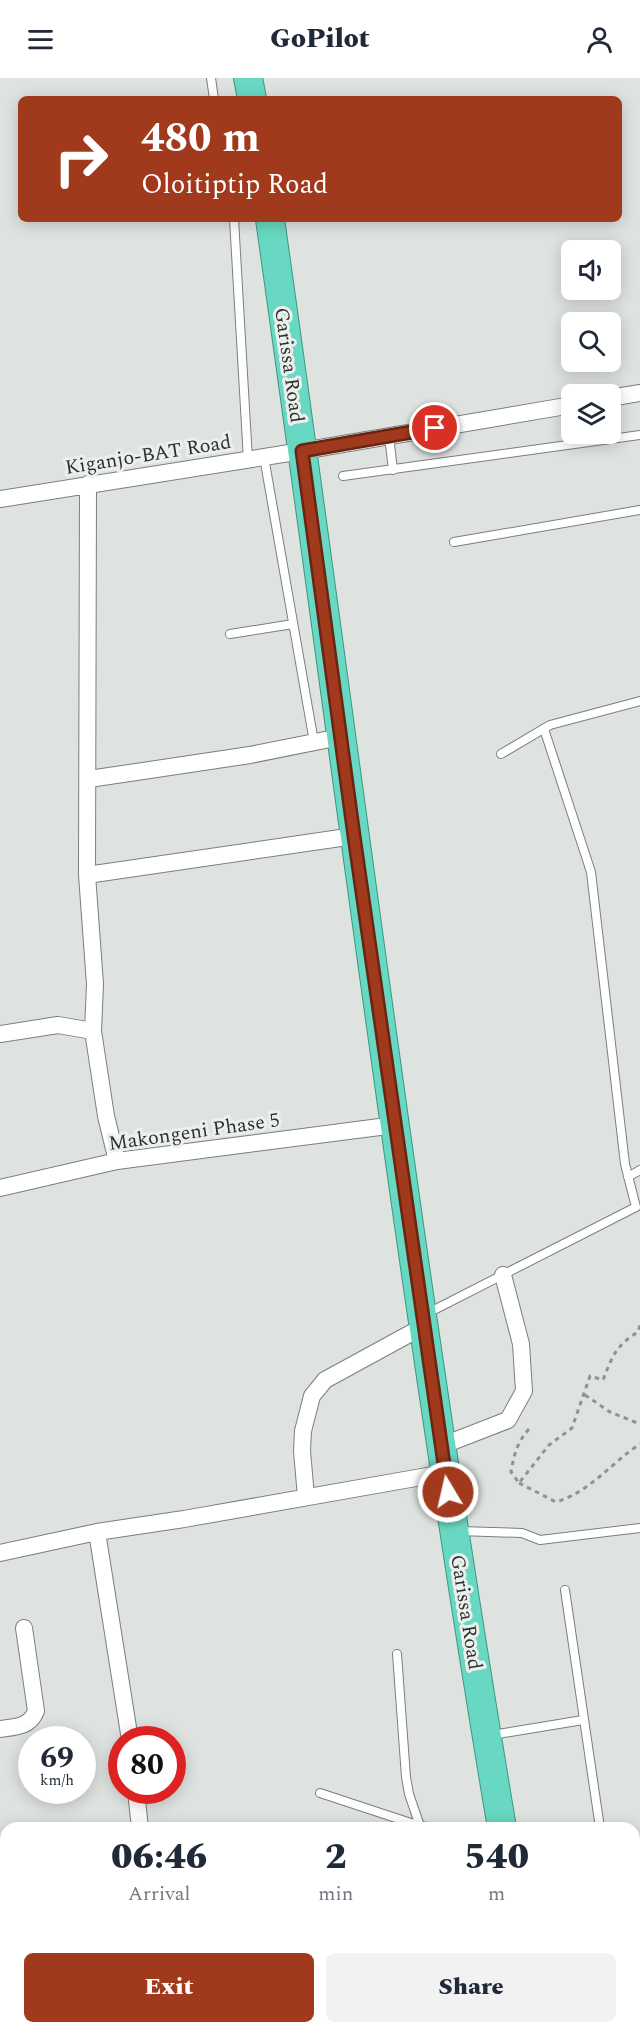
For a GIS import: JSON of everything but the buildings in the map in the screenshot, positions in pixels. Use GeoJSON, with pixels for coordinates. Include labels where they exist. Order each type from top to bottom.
{"type":"FeatureCollection","features":[{"type":"Feature","properties":{"kind":"highway"},"geometry":{"type":"LineString","coordinates":[[249,78],[252,96]]}},
{"type":"Feature","properties":{"kind":"highway","name":"Garissa Road"},"geometry":{"type":"LineString","coordinates":[[270,222],[302,451],[327,740],[354,836],[443,1459],[501,1822]]}},
{"type":"Feature","properties":{"kind":"street"},"geometry":{"type":"LineString","coordinates":[[621,396],[640,393]]}},
{"type":"Feature","properties":{"kind":"street","name":"Kiganjo-BAT Road"},"geometry":{"type":"LineString","coordinates":[[0,499],[561,407]]}},
{"type":"Feature","properties":{"kind":"street"},"geometry":{"type":"LineString","coordinates":[[88,484],[87,875],[96,992],[93,1031],[102,1095],[117,1161]]}},
{"type":"Feature","properties":{"kind":"street"},"geometry":{"type":"LineString","coordinates":[[89,779],[250,756],[327,740]]}},
{"type":"Feature","properties":{"kind":"street"},"geometry":{"type":"LineString","coordinates":[[87,875],[354,836]]}},
{"type":"Feature","properties":{"kind":"street"},"geometry":{"type":"LineString","coordinates":[[0,1034],[58,1025],[93,1031]]}},
{"type":"Feature","properties":{"kind":"street","name":"Makongeni Phase 5"},"geometry":{"type":"LineString","coordinates":[[0,1188],[117,1161],[395,1125]]}},
{"type":"Feature","properties":{"kind":"street"},"geometry":{"type":"LineString","coordinates":[[0,1553],[97,1532],[306,1497],[443,1459],[508,1420],[524,1391],[521,1344],[503,1275]]}},
{"type":"Feature","properties":{"kind":"street"},"geometry":{"type":"LineString","coordinates":[[306,1497],[302,1450],[303,1431],[312,1396],[325,1380],[424,1321]]}},
{"type":"Feature","properties":{"kind":"street"},"geometry":{"type":"LineString","coordinates":[[97,1532],[128,1726]]}},
{"type":"Feature","properties":{"kind":"street"},"geometry":{"type":"LineString","coordinates":[[0,1729],[27,1724],[36,1711],[24,1628]]}},
{"type":"Feature","properties":{"kind":"street"},"geometry":{"type":"LineString","coordinates":[[137,1804],[139,1822]]}},
{"type":"Feature","properties":{"kind":"lane"},"geometry":{"type":"LineString","coordinates":[[211,78],[214,96]]}},
{"type":"Feature","properties":{"kind":"lane"},"geometry":{"type":"LineString","coordinates":[[234,222],[256,458],[293,624],[327,740]]}},
{"type":"Feature","properties":{"kind":"lane"},"geometry":{"type":"LineString","coordinates":[[343,476],[640,435]]}},
{"type":"Feature","properties":{"kind":"lane"},"geometry":{"type":"LineString","coordinates":[[389,436],[393,470]]}},
{"type":"Feature","properties":{"kind":"lane"},"geometry":{"type":"LineString","coordinates":[[454,542],[640,510]]}},
{"type":"Feature","properties":{"kind":"lane"},"geometry":{"type":"LineString","coordinates":[[230,634],[293,624]]}},
{"type":"Feature","properties":{"kind":"lane"},"geometry":{"type":"LineString","coordinates":[[501,754],[550,725],[640,701]]}},
{"type":"Feature","properties":{"kind":"lane"},"geometry":{"type":"LineString","coordinates":[[424,1321],[503,1275],[636,1207],[625,1164],[591,872],[544,729]]}},
{"type":"Feature","properties":{"kind":"lane"},"geometry":{"type":"LineString","coordinates":[[628,1177],[640,1170]]}},
{"type":"Feature","properties":{"kind":"lane"},"geometry":{"type":"LineString","coordinates":[[454,1531],[522,1533],[540,1540],[640,1528]]}},
{"type":"Feature","properties":{"kind":"lane"},"geometry":{"type":"LineString","coordinates":[[565,1590],[599,1822]]}},
{"type":"Feature","properties":{"kind":"lane"},"geometry":{"type":"LineString","coordinates":[[397,1654],[406,1777],[419,1822]]}},
{"type":"Feature","properties":{"kind":"lane"},"geometry":{"type":"LineString","coordinates":[[486,1736],[583,1720]]}},
{"type":"Feature","properties":{"kind":"lane"},"geometry":{"type":"LineString","coordinates":[[320,1793],[408,1822]]}},
{"type":"Feature","properties":{"kind":"path"},"geometry":{"type":"LineString","coordinates":[[519,1483],[549,1445],[572,1428],[590,1376],[603,1380],[612,1355],[627,1339],[638,1332],[640,1325]]}},
{"type":"Feature","properties":{"kind":"path"},"geometry":{"type":"LineString","coordinates":[[585,1395],[610,1412],[640,1424]]}},
{"type":"Feature","properties":{"kind":"path"},"geometry":{"type":"LineString","coordinates":[[529,1429],[521,1438],[514,1453],[511,1472],[519,1483],[556,1502],[569,1498],[588,1486],[623,1455],[640,1444]]}},
{"type":"Feature","properties":{"kind":"route"},"geometry":{"type":"LineString","coordinates":[[435,428],[302,451],[354,836],[448,1492]]}}]}
